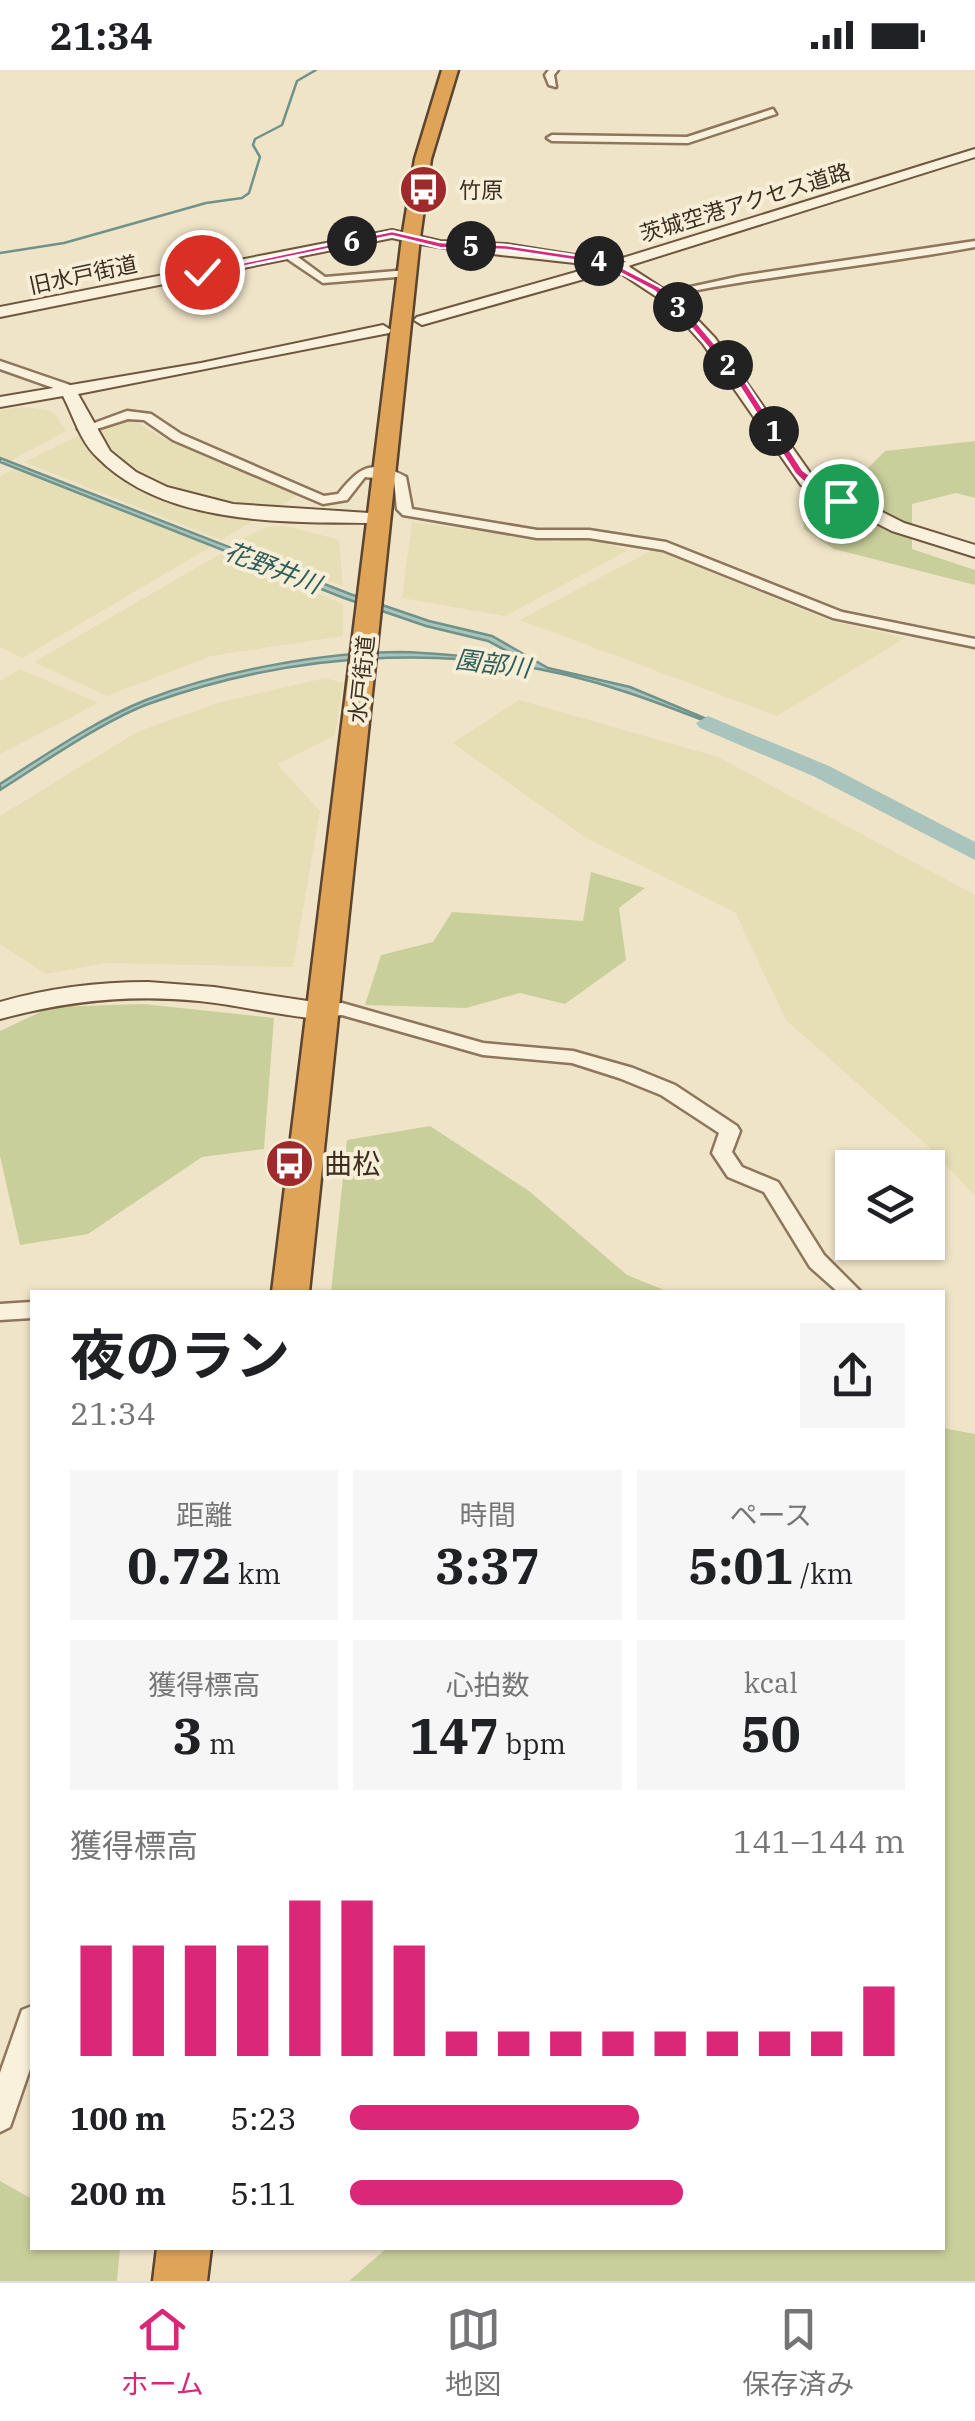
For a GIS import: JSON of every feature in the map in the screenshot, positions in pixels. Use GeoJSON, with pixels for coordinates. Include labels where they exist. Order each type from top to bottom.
{"type":"FeatureCollection","features":[{"type":"Feature","properties":{"kind":"highway","name":"水戸街道"},"geometry":{"type":"LineString","coordinates":[[290,1290],[410,238],[422,159],[450,70]]}},
{"type":"Feature","properties":{"kind":"highway"},"geometry":{"type":"LineString","coordinates":[[180,2281],[184,2250]]}},
{"type":"Feature","properties":{"kind":"main road","name":"茨城空港アクセス道路"},"geometry":{"type":"LineString","coordinates":[[421,319],[527,292],[975,153]]}},
{"type":"Feature","properties":{"kind":"main road","name":"旧水戸街道"},"geometry":{"type":"LineString","coordinates":[[0,312],[386,234],[615,266],[663,294]]}},
{"type":"Feature","properties":{"kind":"main road"},"geometry":{"type":"LineString","coordinates":[[663,294],[738,377],[807,481],[898,527],[975,551]]}},
{"type":"Feature","properties":{"kind":"main road"},"geometry":{"type":"LineString","coordinates":[[22,400],[383,328]]}},
{"type":"Feature","properties":{"kind":"main road"},"geometry":{"type":"LineString","coordinates":[[0,399],[68,390]]}},
{"type":"Feature","properties":{"kind":"main road"},"geometry":{"type":"LineString","coordinates":[[68,390],[82,424],[105,456],[122,470],[182,497],[273,514],[378,518]]}},
{"type":"Feature","properties":{"kind":"main road"},"geometry":{"type":"LineString","coordinates":[[0,399],[56,403],[82,424]]}},
{"type":"Feature","properties":{"kind":"main road"},"geometry":{"type":"LineString","coordinates":[[0,1012],[35,1000],[98,989],[199,993],[291,1009],[321,1010]]}},
{"type":"Feature","properties":{"kind":"street"},"geometry":{"type":"LineString","coordinates":[[553,85],[549,74],[554,70]]}},
{"type":"Feature","properties":{"kind":"street"},"geometry":{"type":"LineString","coordinates":[[552,138],[688,140],[774,112]]}},
{"type":"Feature","properties":{"kind":"street"},"geometry":{"type":"LineString","coordinates":[[663,294],[818,264],[907,256],[975,244]]}},
{"type":"Feature","properties":{"kind":"street"},"geometry":{"type":"LineString","coordinates":[[288,254],[323,280],[408,273]]}},
{"type":"Feature","properties":{"kind":"street"},"geometry":{"type":"LineString","coordinates":[[0,364],[68,390]]}},
{"type":"Feature","properties":{"kind":"street"},"geometry":{"type":"LineString","coordinates":[[82,424],[128,415],[147,417],[177,437],[323,500],[342,498],[360,474],[382,472],[400,476],[404,510],[408,512],[538,534],[589,534],[666,546],[838,615],[975,643]]}},
{"type":"Feature","properties":{"kind":"street"},"geometry":{"type":"LineString","coordinates":[[321,1010],[342,1009],[483,1049],[573,1058],[668,1090],[730,1131],[722,1152],[736,1172],[771,1187],[816,1261],[849,1290]]}},
{"type":"Feature","properties":{"kind":"street"},"geometry":{"type":"LineString","coordinates":[[0,1312],[30,1310]]}},
{"type":"Feature","properties":{"kind":"street"},"geometry":{"type":"LineString","coordinates":[[0,2116],[30,2026]]}},
{"type":"Feature","properties":{"kind":"shaded area"},"geometry":{"type":"Polygon","coordinates":[[[0,410],[48,410],[66,431],[10,461],[0,457],[0,410]]]}},
{"type":"Feature","properties":{"kind":"shaded area"},"geometry":{"type":"Polygon","coordinates":[[[128,417],[166,440],[303,492],[221,540],[24,462],[113,419],[128,417]]]}},
{"type":"Feature","properties":{"kind":"shaded area"},"geometry":{"type":"Polygon","coordinates":[[[14,469],[212,546],[22,658],[0,647],[0,476],[14,469]]]}},
{"type":"Feature","properties":{"kind":"shaded area"},"geometry":{"type":"Polygon","coordinates":[[[412,522],[558,542],[582,537],[628,550],[505,616],[402,598],[412,522]]]}},
{"type":"Feature","properties":{"kind":"shaded area"},"geometry":{"type":"Polygon","coordinates":[[[287,526],[339,540],[343,586],[233,543],[266,527],[287,526]]]}},
{"type":"Feature","properties":{"kind":"shaded area"},"geometry":{"type":"Polygon","coordinates":[[[654,549],[831,621],[905,638],[777,716],[520,620],[654,549]]]}},
{"type":"Feature","properties":{"kind":"shaded area"},"geometry":{"type":"Polygon","coordinates":[[[220,554],[343,604],[343,636],[211,656],[107,696],[34,662],[220,554]]]}},
{"type":"Feature","properties":{"kind":"shaded area"},"geometry":{"type":"Polygon","coordinates":[[[20,669],[98,703],[0,754],[0,681],[20,669]]]}},
{"type":"Feature","properties":{"kind":"shaded area"},"geometry":{"type":"Polygon","coordinates":[[[325,678],[343,683],[335,736],[277,764],[320,811],[293,967],[105,963],[46,974],[0,944],[0,816],[137,732],[218,703],[325,678]]]}},
{"type":"Feature","properties":{"kind":"shaded area"},"geometry":{"type":"Polygon","coordinates":[[[519,700],[718,757],[975,895],[975,1196],[945,1164],[945,1150],[932,1150],[786,1020],[735,912],[585,837],[453,743],[519,700]]]}},
{"type":"Feature","properties":{"kind":"green space"},"geometry":{"type":"Polygon","coordinates":[[[975,441],[975,498],[956,493],[912,504],[912,549],[975,570],[975,585],[834,549],[804,529],[803,522],[810,518],[861,503],[853,483],[885,451],[975,441]]]}},
{"type":"Feature","properties":{"kind":"green space"},"geometry":{"type":"Polygon","coordinates":[[[591,872],[645,888],[619,908],[626,960],[565,1004],[520,993],[466,1008],[365,1005],[381,955],[433,942],[452,912],[583,921],[591,872]]]}},
{"type":"Feature","properties":{"kind":"green space"},"geometry":{"type":"Polygon","coordinates":[[[143,1004],[274,1018],[264,1149],[202,1157],[88,1234],[20,1245],[0,1156],[0,1031],[51,1007],[143,1004]]]}},
{"type":"Feature","properties":{"kind":"green space"},"geometry":{"type":"Polygon","coordinates":[[[430,1126],[529,1191],[627,1275],[664,1290],[331,1290],[347,1140],[430,1126]]]}},
{"type":"Feature","properties":{"kind":"green space"},"geometry":{"type":"Polygon","coordinates":[[[945,1428],[975,1434],[975,2281],[349,2281],[385,2250],[945,2250],[945,1428]]]}},
{"type":"Feature","properties":{"kind":"green space"},"geometry":{"type":"Polygon","coordinates":[[[0,2181],[30,2198],[30,2250],[120,2250],[117,2281],[0,2281],[0,2181]]]}},
{"type":"Feature","properties":{"kind":"water","name":"花野井川"},"geometry":{"type":"Polygon","coordinates":[[[0,458],[350,594],[429,621],[492,636],[548,668],[630,687],[824,768],[651,701],[568,675],[449,658],[388,658],[268,671],[151,703],[94,731],[0,790],[0,784],[128,708],[239,672],[339,655],[402,652],[531,664],[488,641],[426,626],[344,598],[0,462],[0,458]]]}},
{"type":"Feature","properties":{"kind":"waterway"},"geometry":{"type":"LineString","coordinates":[[0,253],[64,243],[206,203],[242,198],[249,193],[260,157],[253,145],[255,139],[282,125],[297,81],[316,70]]}},
{"type":"Feature","properties":{"kind":"waterway","name":"園部川"},"geometry":{"type":"LineString","coordinates":[[708,723],[821,771],[975,852]]}},
{"type":"Feature","properties":{"kind":"place","name":"竹原"},"geometry":{"type":"Point","coordinates":[424,189]}},
{"type":"Feature","properties":{"kind":"place","name":"曲松"},"geometry":{"type":"Point","coordinates":[289,1163]}},
{"type":"Feature","properties":{"kind":"route"},"geometry":{"type":"LineString","coordinates":[[202,272],[392,234],[440,245],[506,248],[607,263],[657,289],[686,315],[738,377],[799,472],[815,487],[841,501]]}}]}
